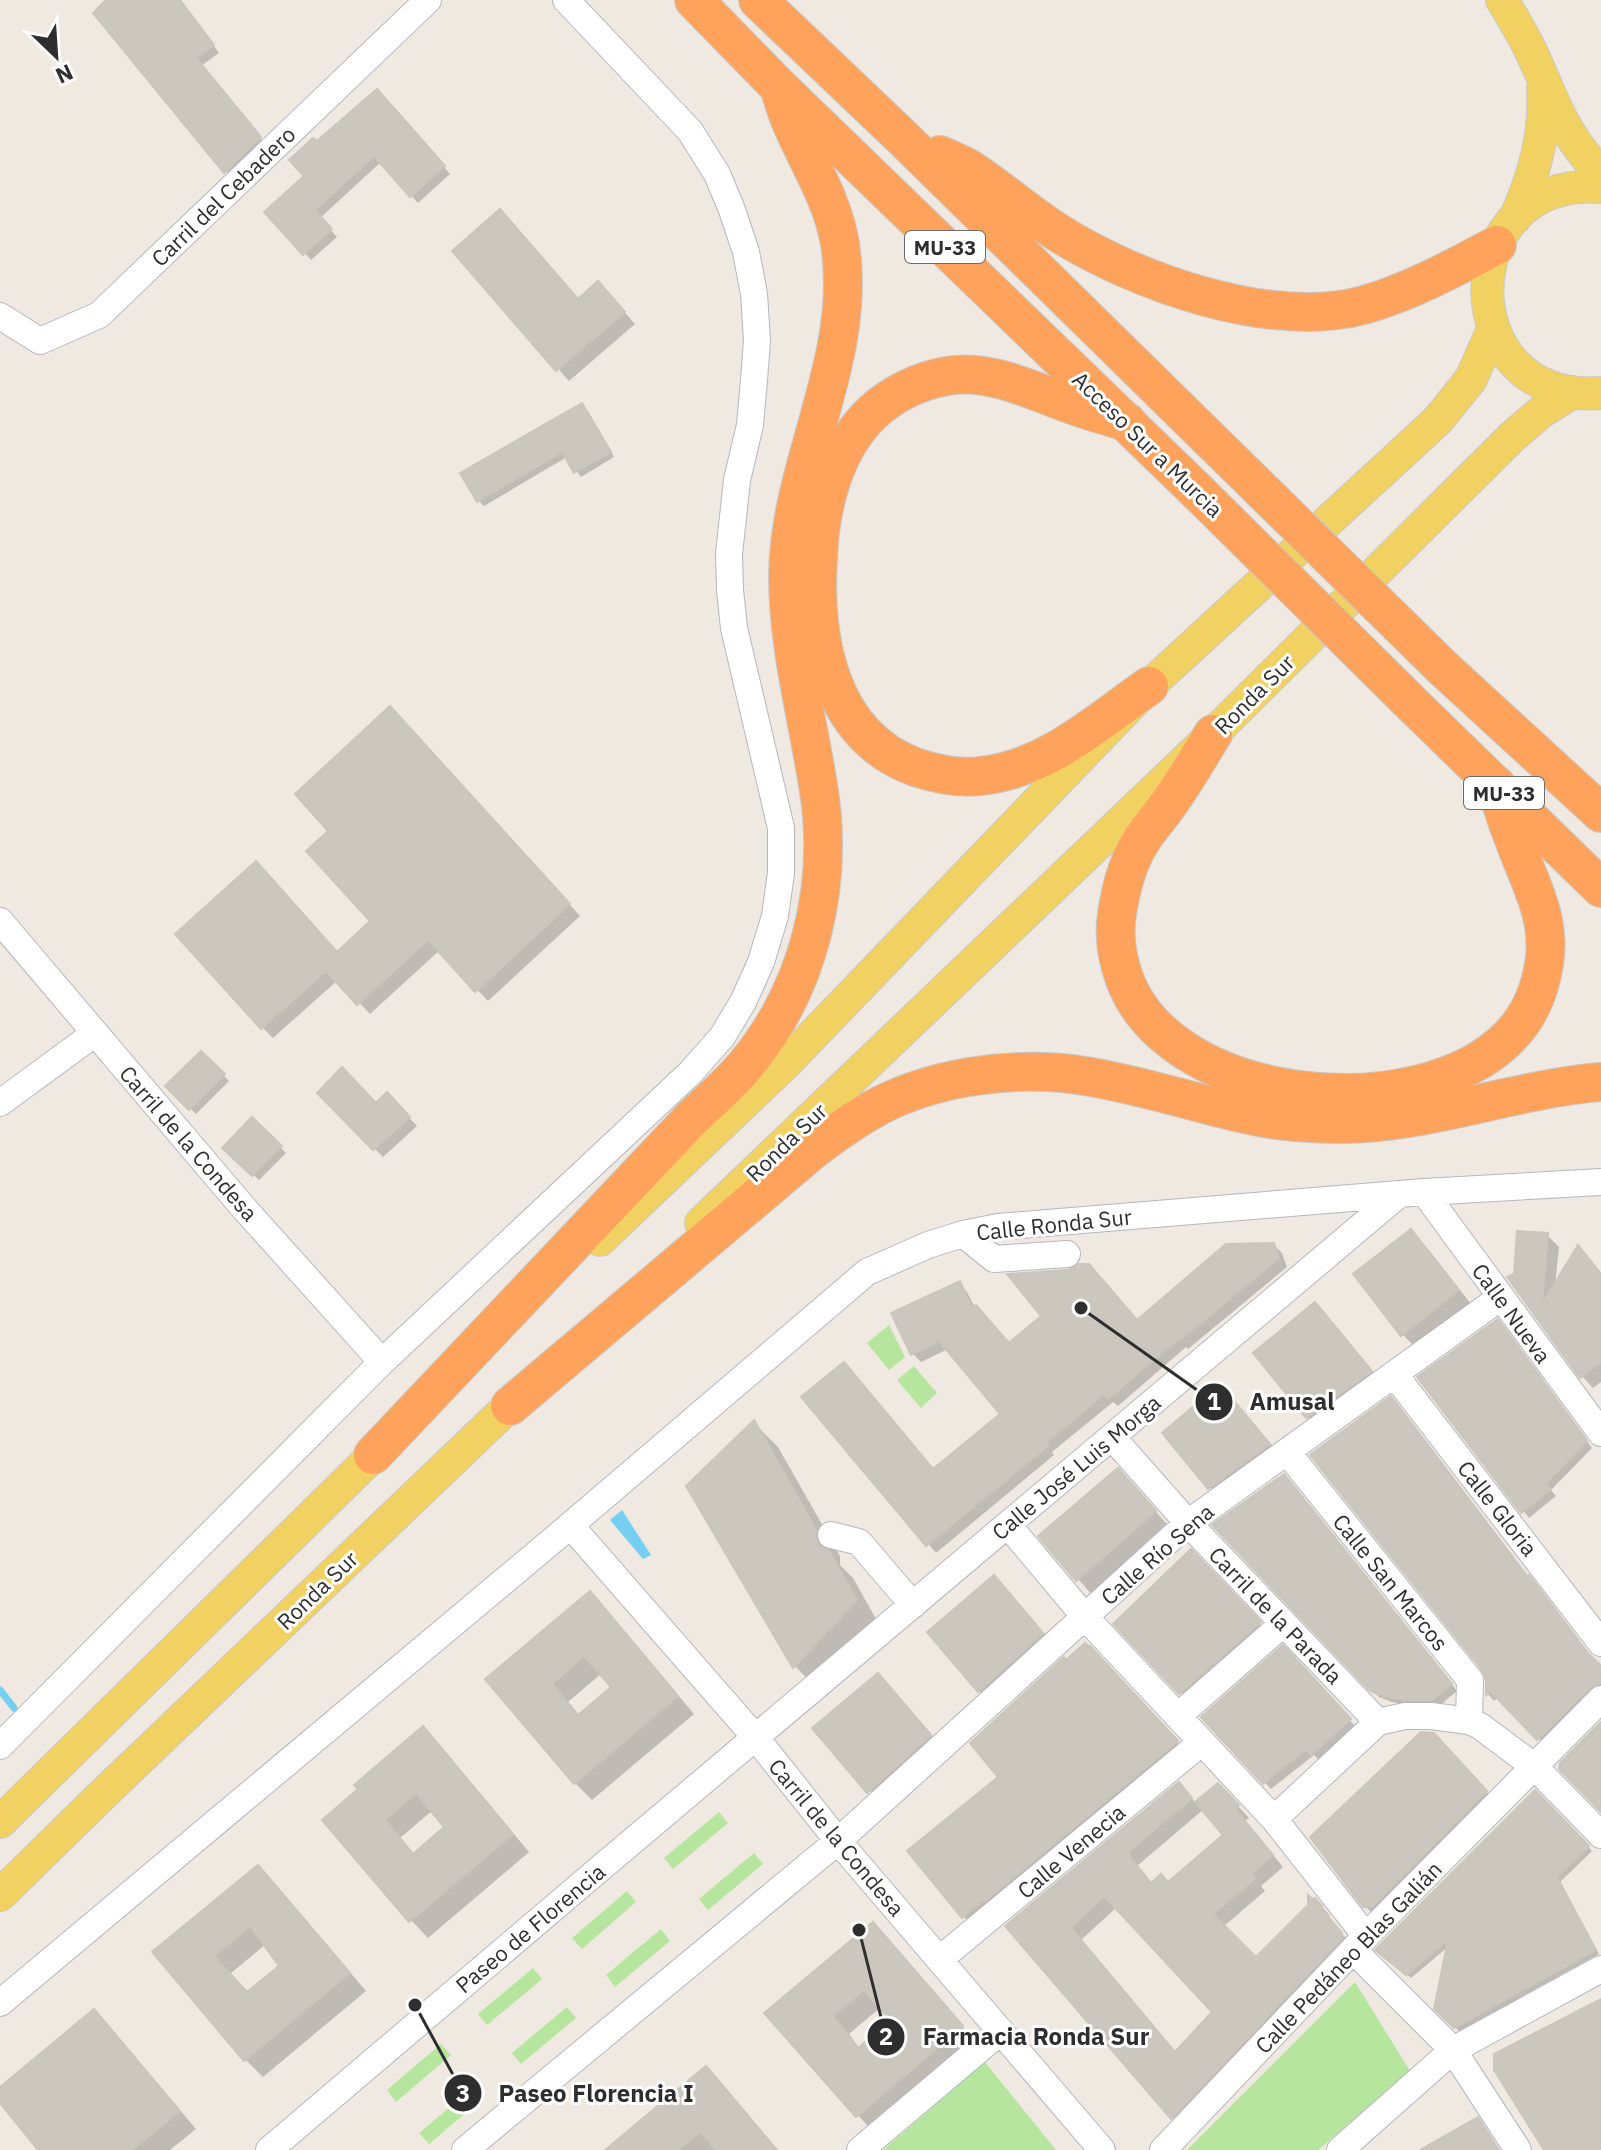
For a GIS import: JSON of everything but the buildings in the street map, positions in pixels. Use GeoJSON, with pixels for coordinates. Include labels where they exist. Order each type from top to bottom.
{"type":"FeatureCollection","features":[{"type":"Feature","properties":{"kind":"highway","name":"Acceso Sur a Murcia"},"geometry":{"type":"LineString","coordinates":[[694,0],[779,87],[1127,422],[1601,888]]}},
{"type":"Feature","properties":{"kind":"highway","name":"Acceso Sur a Murcia"},"geometry":{"type":"LineString","coordinates":[[758,0],[1443,668],[1601,813]]}},
{"type":"Feature","properties":{"kind":"highway"},"geometry":{"type":"LineString","coordinates":[[373,1455],[742,1069],[785,1006],[810,942],[822,875],[823,835],[819,788],[790,623],[788,575],[798,495],[838,344],[844,286],[840,243],[833,214],[817,173],[792,125],[779,87]]}},
{"type":"Feature","properties":{"kind":"highway"},"geometry":{"type":"LineString","coordinates":[[905,140],[966,167],[1055,231],[1092,253],[1138,275],[1202,296],[1250,307],[1290,311],[1331,310],[1362,305],[1446,272],[1505,232]]}},
{"type":"Feature","properties":{"kind":"highway"},"geometry":{"type":"LineString","coordinates":[[1127,422],[998,378],[975,375],[950,375],[895,395],[871,414],[846,447],[835,471],[819,541],[817,610],[826,662],[853,720],[882,751],[928,772],[954,777],[981,776],[1041,758],[1077,738],[1149,686]]}},
{"type":"Feature","properties":{"kind":"highway"},"geometry":{"type":"LineString","coordinates":[[1213,734],[1143,837],[1133,857],[1121,891],[1116,918],[1116,948],[1130,993],[1151,1023],[1166,1037],[1222,1070],[1268,1085],[1296,1090],[1361,1092],[1417,1084],[1471,1065],[1511,1035],[1526,1015],[1537,990],[1544,964],[1544,919],[1496,785]]}},
{"type":"Feature","properties":{"kind":"highway"},"geometry":{"type":"LineString","coordinates":[[510,1406],[813,1150],[881,1105],[917,1091],[955,1080],[993,1074],[1062,1073],[1271,1119],[1345,1124],[1393,1121],[1567,1085],[1601,1082]]}},
{"type":"Feature","properties":{"kind":"main road"},"geometry":{"type":"LineString","coordinates":[[1502,0],[1521,32],[1563,126],[1601,173]]}},
{"type":"Feature","properties":{"kind":"main road","name":"Ronda Sur"},"geometry":{"type":"LineString","coordinates":[[1543,78],[1541,140],[1523,199],[1490,261],[1488,312],[1501,345],[1525,371],[1548,385],[1587,393]]}},
{"type":"Feature","properties":{"kind":"main road"},"geometry":{"type":"LineString","coordinates":[[1505,232],[1541,199],[1572,188],[1601,187]]}},
{"type":"Feature","properties":{"kind":"main road"},"geometry":{"type":"LineString","coordinates":[[0,1822],[373,1455],[786,1063],[1149,686],[1438,420],[1471,379],[1493,329]]}},
{"type":"Feature","properties":{"kind":"main road","name":"Ronda Sur"},"geometry":{"type":"LineString","coordinates":[[0,1895],[1213,734],[1513,436],[1541,412],[1587,393]]}},
{"type":"Feature","properties":{"kind":"street","name":"Carril del Cebadero"},"geometry":{"type":"LineString","coordinates":[[0,316],[40,341],[99,315],[428,0]]}},
{"type":"Feature","properties":{"kind":"street"},"geometry":{"type":"LineString","coordinates":[[0,1746],[382,1362],[690,1073],[722,1037],[743,1002],[761,962],[775,916],[781,873],[781,828],[734,628],[729,554],[737,480],[750,425],[757,340],[754,294],[746,252],[717,174],[690,131],[566,0]]}},
{"type":"Feature","properties":{"kind":"street","name":"Carril de la Condesa"},"geometry":{"type":"LineString","coordinates":[[0,921],[242,1206],[382,1362]]}},
{"type":"Feature","properties":{"kind":"street"},"geometry":{"type":"LineString","coordinates":[[0,1103],[94,1034]]}},
{"type":"Feature","properties":{"kind":"street","name":"Calle Ronda Sur"},"geometry":{"type":"LineString","coordinates":[[0,2003],[867,1272],[928,1245],[998,1227],[1424,1192],[1601,1182]]}},
{"type":"Feature","properties":{"kind":"street","name":"Calle Nueva"},"geometry":{"type":"LineString","coordinates":[[1424,1192],[1601,1432]]}},
{"type":"Feature","properties":{"kind":"street","name":"Calle José Luis Morga"},"geometry":{"type":"LineString","coordinates":[[756,1738],[1397,1196]]}},
{"type":"Feature","properties":{"kind":"street"},"geometry":{"type":"LineString","coordinates":[[963,1234],[994,1259],[1067,1254]]}},
{"type":"Feature","properties":{"kind":"street","name":"Calle Río Sena"},"geometry":{"type":"LineString","coordinates":[[838,1841],[1188,1523],[1501,1297]]}},
{"type":"Feature","properties":{"kind":"street","name":"Calle Gloria"},"geometry":{"type":"LineString","coordinates":[[1394,1374],[1601,1643]]}},
{"type":"Feature","properties":{"kind":"street","name":"Carril de la Parada"},"geometry":{"type":"LineString","coordinates":[[1112,1437],[1188,1523],[1378,1722]]}},
{"type":"Feature","properties":{"kind":"street","name":"Calle San Marcos"},"geometry":{"type":"LineString","coordinates":[[1287,1452],[1470,1680],[1469,1721]]}},
{"type":"Feature","properties":{"kind":"street","name":"Carril de la Condesa"},"geometry":{"type":"LineString","coordinates":[[570,1525],[756,1738],[838,1841],[1102,2150]]}},
{"type":"Feature","properties":{"kind":"street"},"geometry":{"type":"LineString","coordinates":[[1008,1525],[1085,1617],[1274,1819],[1360,1943],[1453,2050],[1518,2150]]}},
{"type":"Feature","properties":{"kind":"street"},"geometry":{"type":"LineString","coordinates":[[831,1535],[859,1542],[913,1605]]}},
{"type":"Feature","properties":{"kind":"street"},"geometry":{"type":"LineString","coordinates":[[1178,1716],[1284,1623]]}},
{"type":"Feature","properties":{"kind":"street"},"geometry":{"type":"LineString","coordinates":[[1535,1767],[1601,1699]]}},
{"type":"Feature","properties":{"kind":"street"},"geometry":{"type":"LineString","coordinates":[[1274,1819],[1378,1722],[1405,1716],[1431,1716],[1469,1721],[1480,1726],[1535,1767],[1601,1835]]}},
{"type":"Feature","properties":{"kind":"street","name":"Paseo de Florencia"},"geometry":{"type":"LineString","coordinates":[[269,2150],[756,1738]]}},
{"type":"Feature","properties":{"kind":"street","name":"Calle Venecia"},"geometry":{"type":"LineString","coordinates":[[940,1959],[1202,1742]]}},
{"type":"Feature","properties":{"kind":"street","name":"Calle Pedáneo Blas Galián"},"geometry":{"type":"LineString","coordinates":[[1163,2150],[1360,1943],[1535,1767]]}},
{"type":"Feature","properties":{"kind":"street"},"geometry":{"type":"LineString","coordinates":[[465,2150],[838,1841]]}},
{"type":"Feature","properties":{"kind":"street"},"geometry":{"type":"LineString","coordinates":[[1340,2150],[1453,2050],[1601,1969]]}},
{"type":"Feature","properties":{"kind":"street"},"geometry":{"type":"LineString","coordinates":[[860,2150],[1001,2031]]}},
{"type":"Feature","properties":{"kind":"green space"},"geometry":{"type":"Polygon","coordinates":[[[889,1325],[905,1357],[889,1370],[867,1343],[889,1325]]]}},
{"type":"Feature","properties":{"kind":"green space"},"geometry":{"type":"Polygon","coordinates":[[[914,1366],[937,1393],[921,1408],[897,1380],[914,1366]]]}},
{"type":"Feature","properties":{"kind":"green space"},"geometry":{"type":"Polygon","coordinates":[[[719,1812],[728,1823],[673,1869],[664,1858],[719,1812]]]}},
{"type":"Feature","properties":{"kind":"green space"},"geometry":{"type":"Polygon","coordinates":[[[754,1853],[763,1864],[708,1910],[699,1899],[754,1853]]]}},
{"type":"Feature","properties":{"kind":"green space"},"geometry":{"type":"Polygon","coordinates":[[[627,1891],[636,1902],[582,1949],[572,1938],[627,1891]]]}},
{"type":"Feature","properties":{"kind":"green space"},"geometry":{"type":"Polygon","coordinates":[[[661,1929],[670,1941],[615,1987],[606,1975],[661,1929]]]}},
{"type":"Feature","properties":{"kind":"green space"},"geometry":{"type":"Polygon","coordinates":[[[533,1968],[542,1979],[487,2025],[478,2014],[533,1968]]]}},
{"type":"Feature","properties":{"kind":"green space"},"geometry":{"type":"Polygon","coordinates":[[[1355,1982],[1410,2071],[1318,2150],[1187,2150],[1355,1982]]]}},
{"type":"Feature","properties":{"kind":"green space"},"geometry":{"type":"Polygon","coordinates":[[[567,2007],[576,2018],[521,2064],[512,2053],[567,2007]]]}},
{"type":"Feature","properties":{"kind":"green space"},"geometry":{"type":"Polygon","coordinates":[[[441,2044],[451,2055],[396,2102],[387,2090],[441,2044]]]}},
{"type":"Feature","properties":{"kind":"green space"},"geometry":{"type":"Polygon","coordinates":[[[985,2062],[1056,2150],[883,2150],[985,2062]]]}},
{"type":"Feature","properties":{"kind":"green space"},"geometry":{"type":"Polygon","coordinates":[[[474,2087],[483,2098],[429,2144],[419,2133],[474,2087]]]}},
{"type":"Feature","properties":{"kind":"water"},"geometry":{"type":"Polygon","coordinates":[[[622,1510],[651,1555],[643,1559],[610,1520],[622,1510]]]}},
{"type":"Feature","properties":{"kind":"waterway"},"geometry":{"type":"LineString","coordinates":[[0,1690],[14,1708]]}},
{"type":"Feature","properties":{"kind":"place","name":"Amusal"},"geometry":{"type":"Point","coordinates":[1081,1308]}},
{"type":"Feature","properties":{"kind":"place","name":"Farmacia Ronda Sur"},"geometry":{"type":"Point","coordinates":[859,1930]}},
{"type":"Feature","properties":{"kind":"place","name":"Paseo Florencia I"},"geometry":{"type":"Point","coordinates":[415,2005]}}]}
